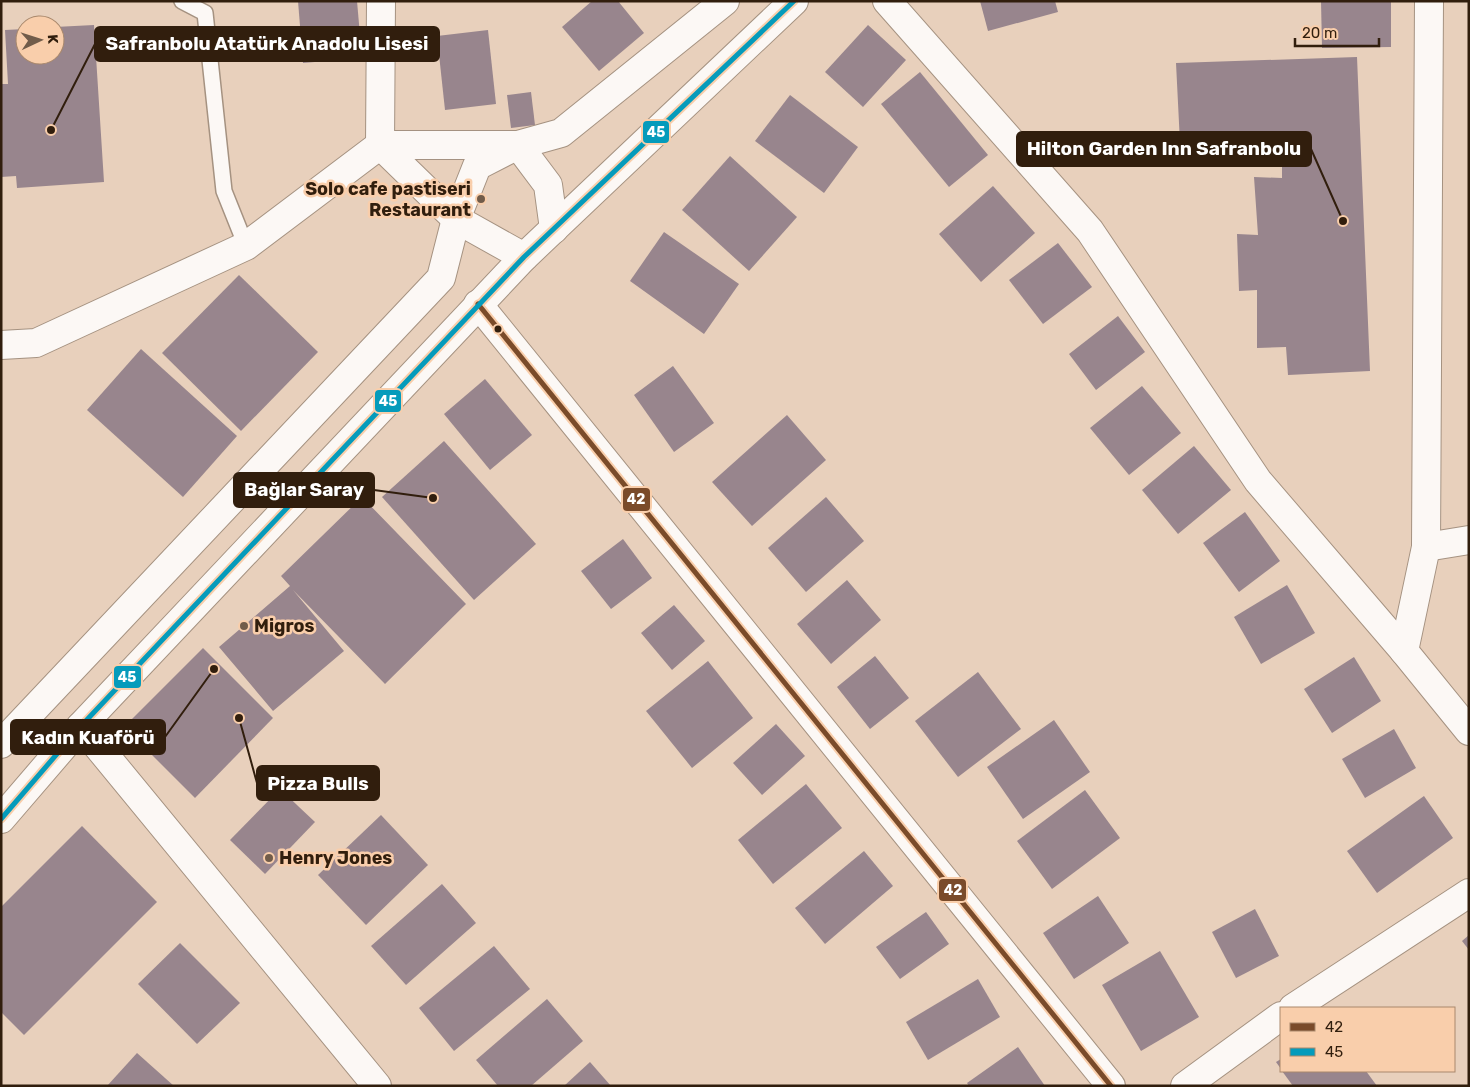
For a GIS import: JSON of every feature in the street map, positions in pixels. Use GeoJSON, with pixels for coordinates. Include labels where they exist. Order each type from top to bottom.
{"type":"FeatureCollection","features":[{"type":"Feature","properties":{"kind":"street"},"geometry":{"type":"LineString","coordinates":[[381,1],[380,145],[456,220],[524,257]]}},
{"type":"Feature","properties":{"kind":"street"},"geometry":{"type":"LineString","coordinates":[[1,744],[441,278],[456,220],[477,166],[518,145],[561,133],[724,1]]}},
{"type":"Feature","properties":{"kind":"street"},"geometry":{"type":"LineString","coordinates":[[1,819],[81,726],[478,304],[554,228],[794,1]]}},
{"type":"Feature","properties":{"kind":"street"},"geometry":{"type":"LineString","coordinates":[[887,1],[1090,230],[1258,480],[1404,651],[1469,731]]}},
{"type":"Feature","properties":{"kind":"street"},"geometry":{"type":"LineString","coordinates":[[1404,651],[1426,547],[1429,1]]}},
{"type":"Feature","properties":{"kind":"street"},"geometry":{"type":"LineString","coordinates":[[1,345],[36,343],[246,246],[380,145],[518,145]]}},
{"type":"Feature","properties":{"kind":"street"},"geometry":{"type":"LineString","coordinates":[[518,145],[548,185],[554,228]]}},
{"type":"Feature","properties":{"kind":"street"},"geometry":{"type":"LineString","coordinates":[[478,304],[1111,1086]]}},
{"type":"Feature","properties":{"kind":"street"},"geometry":{"type":"LineString","coordinates":[[1426,547],[1469,540]]}},
{"type":"Feature","properties":{"kind":"street"},"geometry":{"type":"LineString","coordinates":[[81,726],[377,1086]]}},
{"type":"Feature","properties":{"kind":"street"},"geometry":{"type":"LineString","coordinates":[[1295,1007],[1469,893]]}},
{"type":"Feature","properties":{"kind":"street"},"geometry":{"type":"LineString","coordinates":[[1185,1086],[1280,1017]]}},
{"type":"Feature","properties":{"kind":"lane"},"geometry":{"type":"LineString","coordinates":[[182,1],[205,7],[224,191],[246,246]]}},
{"type":"Feature","properties":{"kind":"building"},"geometry":{"type":"Polygon","coordinates":[[[298,1],[357,1],[362,58],[303,63],[298,1]]]}},
{"type":"Feature","properties":{"kind":"building"},"geometry":{"type":"Polygon","coordinates":[[[592,1],[618,1],[644,33],[599,71],[562,27],[592,1]]]}},
{"type":"Feature","properties":{"kind":"building"},"geometry":{"type":"Polygon","coordinates":[[[980,1],[1055,1],[1058,12],[988,31],[980,1]]]}},
{"type":"Feature","properties":{"kind":"building"},"geometry":{"type":"Polygon","coordinates":[[[1321,1],[1391,1],[1391,47],[1322,48],[1321,1]]]}},
{"type":"Feature","properties":{"kind":"building"},"geometry":{"type":"Polygon","coordinates":[[[94,25],[104,182],[17,188],[16,176],[1,177],[1,84],[8,84],[5,30],[15,30],[15,65],[65,65],[65,26],[94,25]]]}},
{"type":"Feature","properties":{"kind":"building"},"geometry":{"type":"Polygon","coordinates":[[[868,25],[906,60],[863,107],[825,72],[868,25]]]}},
{"type":"Feature","properties":{"kind":"building"},"geometry":{"type":"Polygon","coordinates":[[[488,30],[496,104],[445,110],[437,36],[488,30]]]}},
{"type":"Feature","properties":{"kind":"building"},"geometry":{"type":"Polygon","coordinates":[[[1357,57],[1370,371],[1288,375],[1286,347],[1257,348],[1257,290],[1239,291],[1237,234],[1258,235],[1254,177],[1282,178],[1282,144],[1180,143],[1176,63],[1357,57]]]}},
{"type":"Feature","properties":{"kind":"building"},"geometry":{"type":"Polygon","coordinates":[[[920,72],[988,155],[949,187],[881,104],[920,72]]]}},
{"type":"Feature","properties":{"kind":"building"},"geometry":{"type":"Polygon","coordinates":[[[531,92],[535,125],[511,128],[507,95],[531,92]]]}},
{"type":"Feature","properties":{"kind":"building"},"geometry":{"type":"Polygon","coordinates":[[[790,95],[858,147],[824,193],[755,141],[790,95]]]}},
{"type":"Feature","properties":{"kind":"building"},"geometry":{"type":"Polygon","coordinates":[[[730,156],[797,217],[749,271],[682,210],[730,156]]]}},
{"type":"Feature","properties":{"kind":"building"},"geometry":{"type":"Polygon","coordinates":[[[993,186],[1035,233],[981,282],[939,234],[993,186]]]}},
{"type":"Feature","properties":{"kind":"building"},"geometry":{"type":"Polygon","coordinates":[[[664,232],[739,284],[704,334],[630,281],[664,232]]]}},
{"type":"Feature","properties":{"kind":"building"},"geometry":{"type":"Polygon","coordinates":[[[1058,243],[1092,287],[1043,324],[1009,280],[1058,243]]]}},
{"type":"Feature","properties":{"kind":"building"},"geometry":{"type":"Polygon","coordinates":[[[239,275],[318,352],[241,431],[162,353],[239,275]]]}},
{"type":"Feature","properties":{"kind":"building"},"geometry":{"type":"Polygon","coordinates":[[[1118,316],[1145,352],[1096,390],[1069,354],[1118,316]]]}},
{"type":"Feature","properties":{"kind":"building"},"geometry":{"type":"Polygon","coordinates":[[[141,349],[237,436],[183,497],[87,410],[141,349]]]}},
{"type":"Feature","properties":{"kind":"building"},"geometry":{"type":"Polygon","coordinates":[[[673,366],[714,423],[674,452],[634,395],[673,366]]]}},
{"type":"Feature","properties":{"kind":"building"},"geometry":{"type":"Polygon","coordinates":[[[485,379],[532,435],[490,470],[444,414],[485,379]]]}},
{"type":"Feature","properties":{"kind":"building"},"geometry":{"type":"Polygon","coordinates":[[[1142,386],[1181,433],[1129,475],[1090,428],[1142,386]]]}},
{"type":"Feature","properties":{"kind":"building"},"geometry":{"type":"Polygon","coordinates":[[[787,415],[826,460],[752,526],[712,482],[787,415]]]}},
{"type":"Feature","properties":{"kind":"building"},"geometry":{"type":"Polygon","coordinates":[[[444,441],[536,544],[474,600],[382,497],[444,441]]]}},
{"type":"Feature","properties":{"kind":"building"},"geometry":{"type":"Polygon","coordinates":[[[1194,446],[1231,490],[1178,534],[1142,490],[1194,446]]]}},
{"type":"Feature","properties":{"kind":"building"},"geometry":{"type":"Polygon","coordinates":[[[362,497],[466,604],[385,684],[293,590],[344,651],[273,711],[219,647],[290,586],[281,576],[362,497]]]}},
{"type":"Feature","properties":{"kind":"building"},"geometry":{"type":"Polygon","coordinates":[[[826,497],[864,541],[806,592],[768,548],[826,497]]]}},
{"type":"Feature","properties":{"kind":"building"},"geometry":{"type":"Polygon","coordinates":[[[1245,512],[1280,561],[1239,592],[1203,543],[1245,512]]]}},
{"type":"Feature","properties":{"kind":"building"},"geometry":{"type":"Polygon","coordinates":[[[623,539],[652,578],[611,609],[581,571],[623,539]]]}},
{"type":"Feature","properties":{"kind":"building"},"geometry":{"type":"Polygon","coordinates":[[[847,580],[881,620],[831,664],[797,624],[847,580]]]}},
{"type":"Feature","properties":{"kind":"building"},"geometry":{"type":"Polygon","coordinates":[[[1287,585],[1315,633],[1261,664],[1234,617],[1287,585]]]}},
{"type":"Feature","properties":{"kind":"building"},"geometry":{"type":"Polygon","coordinates":[[[674,605],[705,641],[672,670],[641,633],[674,605]]]}},
{"type":"Feature","properties":{"kind":"building"},"geometry":{"type":"Polygon","coordinates":[[[203,648],[273,718],[195,798],[124,727],[203,648]]]}},
{"type":"Feature","properties":{"kind":"building"},"geometry":{"type":"Polygon","coordinates":[[[875,656],[909,698],[870,729],[837,687],[875,656]]]}},
{"type":"Feature","properties":{"kind":"building"},"geometry":{"type":"Polygon","coordinates":[[[1354,657],[1381,701],[1332,733],[1304,689],[1354,657]]]}},
{"type":"Feature","properties":{"kind":"building"},"geometry":{"type":"Polygon","coordinates":[[[708,661],[753,718],[692,768],[646,711],[708,661]]]}},
{"type":"Feature","properties":{"kind":"building"},"geometry":{"type":"Polygon","coordinates":[[[978,672],[1021,729],[958,777],[915,721],[978,672]]]}},
{"type":"Feature","properties":{"kind":"building"},"geometry":{"type":"Polygon","coordinates":[[[1054,720],[1090,772],[1023,819],[987,767],[1054,720]]]}},
{"type":"Feature","properties":{"kind":"building"},"geometry":{"type":"Polygon","coordinates":[[[776,724],[805,756],[762,795],[733,763],[776,724]]]}},
{"type":"Feature","properties":{"kind":"building"},"geometry":{"type":"Polygon","coordinates":[[[1394,729],[1416,768],[1365,798],[1342,759],[1394,729]]]}},
{"type":"Feature","properties":{"kind":"building"},"geometry":{"type":"Polygon","coordinates":[[[806,784],[842,828],[773,884],[738,840],[806,784]]]}},
{"type":"Feature","properties":{"kind":"building"},"geometry":{"type":"Polygon","coordinates":[[[280,789],[315,822],[265,874],[230,840],[280,789]]]}},
{"type":"Feature","properties":{"kind":"building"},"geometry":{"type":"Polygon","coordinates":[[[1085,790],[1120,838],[1052,889],[1017,841],[1085,790]]]}},
{"type":"Feature","properties":{"kind":"building"},"geometry":{"type":"Polygon","coordinates":[[[1424,796],[1453,838],[1377,893],[1347,851],[1424,796]]]}},
{"type":"Feature","properties":{"kind":"building"},"geometry":{"type":"Polygon","coordinates":[[[381,815],[428,865],[366,925],[318,875],[381,815]]]}},
{"type":"Feature","properties":{"kind":"building"},"geometry":{"type":"Polygon","coordinates":[[[82,826],[157,902],[24,1035],[1,1012],[1,907],[82,826]]]}},
{"type":"Feature","properties":{"kind":"building"},"geometry":{"type":"Polygon","coordinates":[[[864,851],[893,886],[825,944],[795,908],[864,851]]]}},
{"type":"Feature","properties":{"kind":"building"},"geometry":{"type":"Polygon","coordinates":[[[442,884],[476,923],[406,985],[371,946],[442,884]]]}},
{"type":"Feature","properties":{"kind":"building"},"geometry":{"type":"Polygon","coordinates":[[[1098,896],[1129,943],[1074,979],[1043,933],[1098,896]]]}},
{"type":"Feature","properties":{"kind":"building"},"geometry":{"type":"Polygon","coordinates":[[[1255,909],[1279,956],[1236,978],[1212,932],[1255,909]]]}},
{"type":"Feature","properties":{"kind":"building"},"geometry":{"type":"Polygon","coordinates":[[[926,912],[949,944],[900,979],[876,947],[926,912]]]}},
{"type":"Feature","properties":{"kind":"building"},"geometry":{"type":"Polygon","coordinates":[[[1469,935],[1469,950],[1462,941],[1469,935]]]}},
{"type":"Feature","properties":{"kind":"building"},"geometry":{"type":"Polygon","coordinates":[[[180,943],[240,1003],[197,1044],[138,984],[180,943]]]}},
{"type":"Feature","properties":{"kind":"building"},"geometry":{"type":"Polygon","coordinates":[[[494,946],[530,989],[454,1051],[419,1008],[494,946]]]}},
{"type":"Feature","properties":{"kind":"building"},"geometry":{"type":"Polygon","coordinates":[[[1160,951],[1199,1017],[1141,1051],[1102,985],[1160,951]]]}},
{"type":"Feature","properties":{"kind":"building"},"geometry":{"type":"Polygon","coordinates":[[[978,979],[1000,1017],[928,1060],[906,1022],[978,979]]]}},
{"type":"Feature","properties":{"kind":"building"},"geometry":{"type":"Polygon","coordinates":[[[547,999],[583,1041],[531,1086],[498,1086],[476,1060],[547,999]]]}},
{"type":"Feature","properties":{"kind":"building"},"geometry":{"type":"Polygon","coordinates":[[[1018,1047],[1045,1086],[969,1086],[967,1083],[1018,1047]]]}},
{"type":"Feature","properties":{"kind":"building"},"geometry":{"type":"Polygon","coordinates":[[[137,1053],[174,1086],[107,1086],[137,1053]]]}},
{"type":"Feature","properties":{"kind":"building"},"geometry":{"type":"Polygon","coordinates":[[[1280,1060],[1280,1068],[1276,1062],[1280,1060]]]}},
{"type":"Feature","properties":{"kind":"building"},"geometry":{"type":"Polygon","coordinates":[[[590,1062],[611,1086],[564,1086],[590,1062]]]}},
{"type":"Feature","properties":{"kind":"building"},"geometry":{"type":"Polygon","coordinates":[[[1283,1072],[1367,1072],[1377,1086],[1293,1086],[1283,1072]]]}},
{"type":"Feature","properties":{"kind":"transit line","name":"45"},"geometry":{"type":"LineString","coordinates":[[1,819],[81,726],[524,257],[794,1]]}},
{"type":"Feature","properties":{"kind":"transit line","name":"42"},"geometry":{"type":"LineString","coordinates":[[478,304],[1111,1086]]}},
{"type":"Feature","properties":{"kind":"place","name":"Safranbolu Atatürk Anadolu Lisesi"},"geometry":{"type":"Point","coordinates":[51,130]}},
{"type":"Feature","properties":{"kind":"place","name":"Solo cafe pastiseri Restaurant"},"geometry":{"type":"Point","coordinates":[481,199]}},
{"type":"Feature","properties":{"kind":"place","name":"Hilton Garden Inn Safranbolu"},"geometry":{"type":"Point","coordinates":[1343,221]}},
{"type":"Feature","properties":{"kind":"place","name":"Bağlar Saray"},"geometry":{"type":"Point","coordinates":[433,498]}},
{"type":"Feature","properties":{"kind":"place","name":"Migros"},"geometry":{"type":"Point","coordinates":[244,626]}},
{"type":"Feature","properties":{"kind":"place","name":"Kadın Kuaförü"},"geometry":{"type":"Point","coordinates":[214,669]}},
{"type":"Feature","properties":{"kind":"place","name":"Pizza Bulls"},"geometry":{"type":"Point","coordinates":[239,718]}},
{"type":"Feature","properties":{"kind":"place","name":"Henry Jones"},"geometry":{"type":"Point","coordinates":[269,858]}}]}
